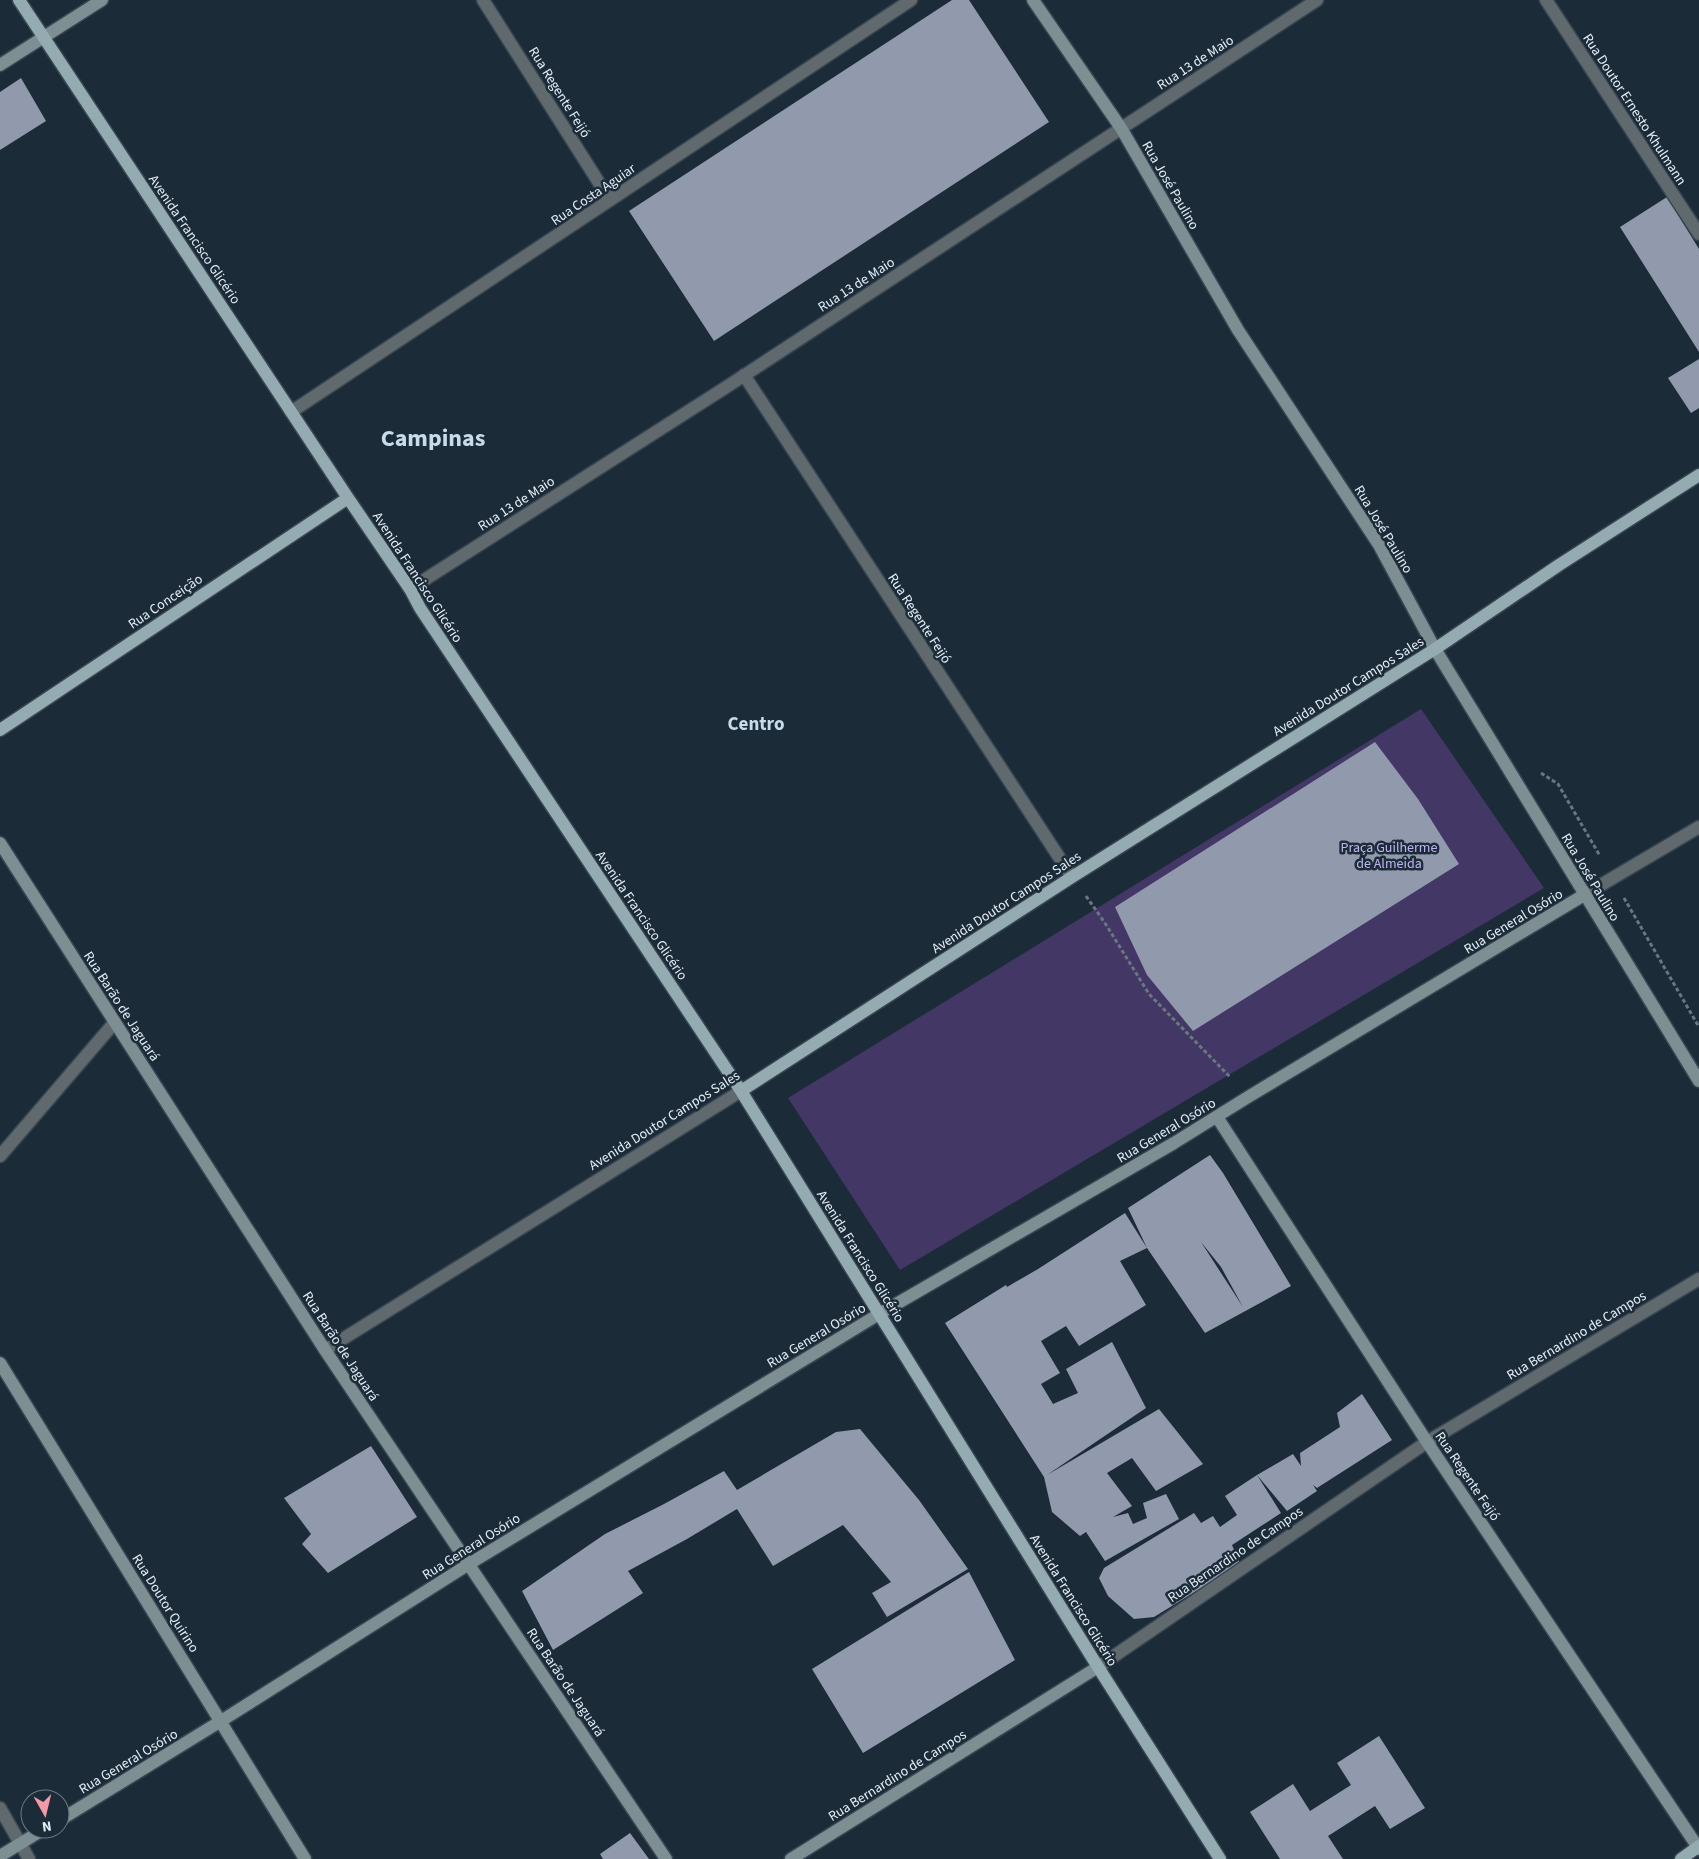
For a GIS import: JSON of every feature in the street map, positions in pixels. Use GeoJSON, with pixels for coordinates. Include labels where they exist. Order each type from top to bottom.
{"type":"FeatureCollection","features":[{"type":"Feature","properties":{"kind":"main road","name":"Avenida Francisco Glicério"},"geometry":{"type":"LineString","coordinates":[[19,0],[741,1090],[1098,1667],[1220,1859]]}},
{"type":"Feature","properties":{"kind":"main road"},"geometry":{"type":"LineString","coordinates":[[0,65],[102,0]]}},
{"type":"Feature","properties":{"kind":"main road","name":"Rua José Paulino"},"geometry":{"type":"LineString","coordinates":[[1033,0],[1121,128],[1238,330],[1379,545],[1435,649],[1699,1081]]}},
{"type":"Feature","properties":{"kind":"main road","name":"Avenida Doutor Campos Sales"},"geometry":{"type":"LineString","coordinates":[[741,1090],[1072,876],[1435,649],[1559,565],[1699,474]]}},
{"type":"Feature","properties":{"kind":"main road","name":"Rua Conceição"},"geometry":{"type":"LineString","coordinates":[[0,730],[348,498]]}},
{"type":"Feature","properties":{"kind":"main road","name":"Rua Barão de Jaguará"},"geometry":{"type":"LineString","coordinates":[[0,844],[325,1350],[666,1859]]}},
{"type":"Feature","properties":{"kind":"main road","name":"Rua General Osório"},"geometry":{"type":"LineString","coordinates":[[70,1814],[222,1721],[469,1564],[879,1314],[1217,1117],[1584,895]]}},
{"type":"Feature","properties":{"kind":"main road","name":"Rua Regente Feijó"},"geometry":{"type":"LineString","coordinates":[[1217,1117],[1426,1442],[1699,1847]]}},
{"type":"Feature","properties":{"kind":"main road","name":"Rua Doutor Quirino"},"geometry":{"type":"LineString","coordinates":[[0,1363],[222,1721],[305,1859]]}},
{"type":"Feature","properties":{"kind":"main road","name":"Rua Bernardino de Campos"},"geometry":{"type":"LineString","coordinates":[[791,1859],[1098,1667]]}},
{"type":"Feature","properties":{"kind":"main road"},"geometry":{"type":"LineString","coordinates":[[0,1856],[28,1839]]}},
{"type":"Feature","properties":{"kind":"main road"},"geometry":{"type":"LineString","coordinates":[[1681,1859],[1699,1847]]}},
{"type":"Feature","properties":{"kind":"street","name":"Rua Regente Feijó"},"geometry":{"type":"LineString","coordinates":[[483,0],[610,200]]}},
{"type":"Feature","properties":{"kind":"street","name":"Rua Costa Aguiar"},"geometry":{"type":"LineString","coordinates":[[291,412],[911,0]]}},
{"type":"Feature","properties":{"kind":"street","name":"Rua 13 de Maio"},"geometry":{"type":"LineString","coordinates":[[410,589],[744,376],[1317,0]]}},
{"type":"Feature","properties":{"kind":"street","name":"Rua Doutor Ernesto Khulmann"},"geometry":{"type":"LineString","coordinates":[[1546,0],[1699,234]]}},
{"type":"Feature","properties":{"kind":"street","name":"Rua Regente Feijó"},"geometry":{"type":"LineString","coordinates":[[744,376],[1072,876]]}},
{"type":"Feature","properties":{"kind":"street","name":"Rua General Osório"},"geometry":{"type":"LineString","coordinates":[[1584,895],[1699,827]]}},
{"type":"Feature","properties":{"kind":"street"},"geometry":{"type":"LineString","coordinates":[[0,1156],[115,1022]]}},
{"type":"Feature","properties":{"kind":"street","name":"Avenida Doutor Campos Sales"},"geometry":{"type":"LineString","coordinates":[[325,1350],[741,1090]]}},
{"type":"Feature","properties":{"kind":"street","name":"Rua Bernardino de Campos"},"geometry":{"type":"LineString","coordinates":[[1098,1667],[1426,1442],[1699,1278]]}},
{"type":"Feature","properties":{"kind":"street"},"geometry":{"type":"LineString","coordinates":[[0,1808],[29,1859]]}},
{"type":"Feature","properties":{"kind":"path"},"geometry":{"type":"LineString","coordinates":[[1072,876],[1105,923],[1149,994],[1209,1054],[1248,1097]]}},
{"type":"Feature","properties":{"kind":"green space","name":"Praça Guilherme de Almeida"},"geometry":{"type":"Polygon","coordinates":[[[1421,709],[1544,888],[900,1270],[788,1098],[1421,709]]]}},
{"type":"Feature","properties":{"kind":"building"},"geometry":{"type":"Polygon","coordinates":[[[952,0],[969,0],[1049,122],[714,341],[629,211],[952,0]]]}},
{"type":"Feature","properties":{"kind":"building"},"geometry":{"type":"Polygon","coordinates":[[[21,78],[46,121],[0,150],[0,92],[21,78]]]}},
{"type":"Feature","properties":{"kind":"building"},"geometry":{"type":"Polygon","coordinates":[[[1667,197],[1699,249],[1699,352],[1620,227],[1667,197]]]}},
{"type":"Feature","properties":{"kind":"building"},"geometry":{"type":"Polygon","coordinates":[[[1699,359],[1699,408],[1691,413],[1668,378],[1699,359]]]}},
{"type":"Feature","properties":{"kind":"building"},"geometry":{"type":"Polygon","coordinates":[[[1375,742],[1418,799],[1459,864],[1193,1031],[1147,975],[1115,907],[1375,742]]]}},
{"type":"Feature","properties":{"kind":"building"},"geometry":{"type":"Polygon","coordinates":[[[1210,1155],[1223,1173],[1291,1286],[1205,1333],[1147,1248],[1128,1208],[1210,1155]],[[1201,1242],[1243,1307],[1221,1267],[1201,1242]]]}},
{"type":"Feature","properties":{"kind":"building"},"geometry":{"type":"Polygon","coordinates":[[[1125,1213],[1147,1248],[1120,1261],[1146,1305],[1079,1346],[1066,1326],[1041,1341],[1060,1373],[1041,1384],[1053,1404],[1078,1393],[1066,1369],[1112,1342],[1146,1408],[1047,1475],[1159,1409],[1203,1464],[1156,1491],[1132,1458],[1107,1473],[1132,1506],[1113,1517],[1128,1513],[1133,1524],[1147,1518],[1143,1503],[1166,1494],[1179,1519],[1105,1561],[1086,1532],[1080,1536],[1052,1512],[1044,1477],[945,1323],[1006,1285],[1007,1287],[1038,1269],[1125,1213]]]}},
{"type":"Feature","properties":{"kind":"building"},"geometry":{"type":"Polygon","coordinates":[[[1362,1394],[1392,1440],[1317,1488],[1313,1485],[1317,1491],[1287,1511],[1257,1475],[1293,1454],[1301,1466],[1300,1453],[1340,1427],[1337,1413],[1362,1394]]]}},
{"type":"Feature","properties":{"kind":"building"},"geometry":{"type":"Polygon","coordinates":[[[860,1429],[919,1500],[968,1569],[887,1617],[872,1593],[891,1582],[843,1525],[773,1566],[737,1509],[628,1571],[643,1593],[553,1650],[522,1591],[605,1534],[724,1471],[737,1490],[836,1432],[860,1429]]]}},
{"type":"Feature","properties":{"kind":"building"},"geometry":{"type":"Polygon","coordinates":[[[371,1446],[417,1517],[328,1573],[302,1544],[311,1534],[284,1498],[371,1446]]]}},
{"type":"Feature","properties":{"kind":"building"},"geometry":{"type":"Polygon","coordinates":[[[1257,1475],[1281,1513],[1232,1545],[1240,1564],[1154,1617],[1134,1619],[1108,1596],[1099,1578],[1104,1568],[1194,1513],[1201,1523],[1213,1516],[1220,1527],[1237,1515],[1225,1496],[1257,1475]]]}},
{"type":"Feature","properties":{"kind":"building"},"geometry":{"type":"Polygon","coordinates":[[[969,1572],[1015,1660],[863,1753],[812,1669],[969,1572]]]}},
{"type":"Feature","properties":{"kind":"building"},"geometry":{"type":"Polygon","coordinates":[[[1379,1736],[1425,1808],[1390,1829],[1375,1806],[1328,1836],[1343,1859],[1280,1859],[1250,1812],[1293,1784],[1310,1811],[1351,1785],[1337,1763],[1379,1736]]]}},
{"type":"Feature","properties":{"kind":"building"},"geometry":{"type":"Polygon","coordinates":[[[630,1833],[649,1859],[603,1859],[600,1854],[630,1833]]]}},
{"type":"Feature","properties":{"kind":"district","name":"Campinas"},"geometry":{"type":"Point","coordinates":[433,438]}},
{"type":"Feature","properties":{"kind":"district","name":"Centro"},"geometry":{"type":"Point","coordinates":[756,723]}}]}
